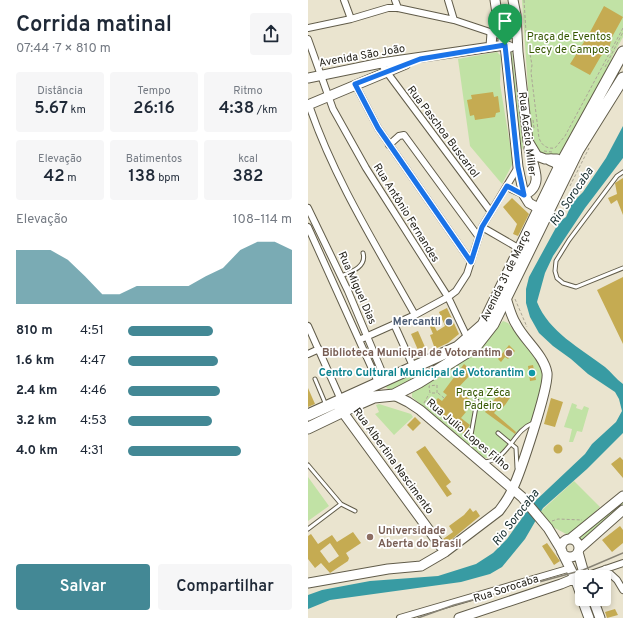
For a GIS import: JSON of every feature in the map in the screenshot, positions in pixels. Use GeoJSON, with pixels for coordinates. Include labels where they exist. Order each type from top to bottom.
{"type":"FeatureCollection","features":[{"type":"Feature","properties":{"kind":"highway","name":"Avenida 31 de Março"},"geometry":{"type":"LineString","coordinates":[[308,428],[337,405],[381,380],[458,347],[511,298],[559,158],[623,52]]}},
{"type":"Feature","properties":{"kind":"highway","name":"Avenida 31 de Março"},"geometry":{"type":"LineString","coordinates":[[308,415],[337,405],[374,397],[394,395],[412,386],[475,347],[492,317],[520,249],[543,208],[567,181],[578,150],[623,78]]}},
{"type":"Feature","properties":{"kind":"highway"},"geometry":{"type":"LineString","coordinates":[[559,158],[567,181]]}},
{"type":"Feature","properties":{"kind":"highway"},"geometry":{"type":"LineString","coordinates":[[412,386],[415,376],[413,366]]}},
{"type":"Feature","properties":{"kind":"highway"},"geometry":{"type":"LineString","coordinates":[[381,380],[384,390],[394,395]]}},
{"type":"Feature","properties":{"kind":"main road"},"geometry":{"type":"LineString","coordinates":[[495,0],[499,27],[508,39],[534,153],[537,181],[534,188],[524,195],[529,203],[543,208]]}},
{"type":"Feature","properties":{"kind":"main road"},"geometry":{"type":"LineString","coordinates":[[508,39],[516,15],[512,0]]}},
{"type":"Feature","properties":{"kind":"main road"},"geometry":{"type":"LineString","coordinates":[[489,47],[492,33]]}},
{"type":"Feature","properties":{"kind":"main road","name":"Avenida São João"},"geometry":{"type":"LineString","coordinates":[[308,78],[383,67],[489,47],[508,39]]}},
{"type":"Feature","properties":{"kind":"main road","name":"Rua Acácio Miller"},"geometry":{"type":"LineString","coordinates":[[508,39],[518,167],[524,195]]}},
{"type":"Feature","properties":{"kind":"main road","name":"Avenida São João"},"geometry":{"type":"LineString","coordinates":[[308,105],[355,84],[383,67]]}},
{"type":"Feature","properties":{"kind":"main road"},"geometry":{"type":"LineString","coordinates":[[518,167],[523,157],[534,153]]}},
{"type":"Feature","properties":{"kind":"main road"},"geometry":{"type":"LineString","coordinates":[[534,153],[544,159],[559,158]]}},
{"type":"Feature","properties":{"kind":"main road"},"geometry":{"type":"LineString","coordinates":[[511,298],[516,324]]}},
{"type":"Feature","properties":{"kind":"main road"},"geometry":{"type":"LineString","coordinates":[[308,583],[388,569],[421,566],[445,552],[499,511],[512,490],[517,476],[535,423],[547,381],[547,373],[544,364],[516,324],[507,317],[492,317]]}},
{"type":"Feature","properties":{"kind":"main road","name":"Rua Julio Lopes Filho"},"geometry":{"type":"LineString","coordinates":[[394,395],[420,410],[522,498]]}},
{"type":"Feature","properties":{"kind":"main road","name":"Rua Albertina Nascimento"},"geometry":{"type":"LineString","coordinates":[[337,405],[445,552]]}},
{"type":"Feature","properties":{"kind":"main road"},"geometry":{"type":"LineString","coordinates":[[517,476],[522,498],[547,525],[575,578]]}},
{"type":"Feature","properties":{"kind":"main road"},"geometry":{"type":"LineString","coordinates":[[562,553],[561,545],[590,524],[623,496]]}},
{"type":"Feature","properties":{"kind":"main road"},"geometry":{"type":"LineString","coordinates":[[562,553],[571,557],[623,510]]}},
{"type":"Feature","properties":{"kind":"main road"},"geometry":{"type":"LineString","coordinates":[[547,525],[578,543],[584,570]]}},
{"type":"Feature","properties":{"kind":"main road","name":"Rua Sorocaba"},"geometry":{"type":"LineString","coordinates":[[460,618],[575,578]]}},
{"type":"Feature","properties":{"kind":"main road"},"geometry":{"type":"LineString","coordinates":[[585,606],[589,618]]}},
{"type":"Feature","properties":{"kind":"main road"},"geometry":{"type":"LineString","coordinates":[[596,606],[600,618]]}},
{"type":"Feature","properties":{"kind":"street"},"geometry":{"type":"LineString","coordinates":[[344,0],[351,19]]}},
{"type":"Feature","properties":{"kind":"street"},"geometry":{"type":"LineString","coordinates":[[395,0],[398,8]]}},
{"type":"Feature","properties":{"kind":"street"},"geometry":{"type":"LineString","coordinates":[[448,0],[454,20]]}},
{"type":"Feature","properties":{"kind":"street"},"geometry":{"type":"LineString","coordinates":[[308,28],[351,19],[388,8],[398,8],[454,20],[508,39]]}},
{"type":"Feature","properties":{"kind":"street","name":"Rua Antônio Fernandes"},"geometry":{"type":"LineString","coordinates":[[308,39],[333,109],[366,168],[448,297],[468,339]]}},
{"type":"Feature","properties":{"kind":"street","name":"Rua Paschoa Buscariol"},"geometry":{"type":"LineString","coordinates":[[383,67],[491,212]]}},
{"type":"Feature","properties":{"kind":"street"},"geometry":{"type":"LineString","coordinates":[[355,84],[378,128],[389,145],[471,262]]}},
{"type":"Feature","properties":{"kind":"street"},"geometry":{"type":"LineString","coordinates":[[308,105],[317,130],[353,205],[415,315]]}},
{"type":"Feature","properties":{"kind":"street"},"geometry":{"type":"LineString","coordinates":[[389,145],[399,136],[404,135],[478,236]]}},
{"type":"Feature","properties":{"kind":"street"},"geometry":{"type":"LineString","coordinates":[[359,340],[415,315],[448,297],[463,282],[482,227],[518,167]]}},
{"type":"Feature","properties":{"kind":"street"},"geometry":{"type":"LineString","coordinates":[[507,186],[524,195]]}},
{"type":"Feature","properties":{"kind":"street","name":"Rua Miguel Dias"},"geometry":{"type":"LineString","coordinates":[[308,208],[341,276],[367,336],[381,380]]}},
{"type":"Feature","properties":{"kind":"street"},"geometry":{"type":"LineString","coordinates":[[308,227],[359,340],[381,380]]}},
{"type":"Feature","properties":{"kind":"street"},"geometry":{"type":"LineString","coordinates":[[482,227],[520,249]]}},
{"type":"Feature","properties":{"kind":"street"},"geometry":{"type":"LineString","coordinates":[[394,324],[413,366]]}},
{"type":"Feature","properties":{"kind":"street"},"geometry":{"type":"LineString","coordinates":[[308,326],[319,349],[337,405]]}},
{"type":"Feature","properties":{"kind":"street"},"geometry":{"type":"LineString","coordinates":[[308,354],[319,349]]}},
{"type":"Feature","properties":{"kind":"street"},"geometry":{"type":"LineString","coordinates":[[602,570],[623,563]]}},
{"type":"Feature","properties":{"kind":"street"},"geometry":{"type":"LineString","coordinates":[[400,618],[570,568]]}},
{"type":"Feature","properties":{"kind":"street"},"geometry":{"type":"LineString","coordinates":[[605,569],[622,586]]}},
{"type":"Feature","properties":{"kind":"lane"},"geometry":{"type":"LineString","coordinates":[[623,172],[618,176],[570,240],[556,261],[555,271],[557,278],[563,283],[576,287],[623,268]]}},
{"type":"Feature","properties":{"kind":"lane"},"geometry":{"type":"LineString","coordinates":[[341,276],[354,270],[363,263],[363,253]]}},
{"type":"Feature","properties":{"kind":"lane"},"geometry":{"type":"LineString","coordinates":[[315,379],[337,405]]}},
{"type":"Feature","properties":{"kind":"lane"},"geometry":{"type":"LineString","coordinates":[[471,435],[477,402]]}},
{"type":"Feature","properties":{"kind":"lane"},"geometry":{"type":"LineString","coordinates":[[480,461],[496,459],[523,428],[535,423]]}},
{"type":"Feature","properties":{"kind":"lane"},"geometry":{"type":"LineString","coordinates":[[498,433],[516,448],[517,476]]}},
{"type":"Feature","properties":{"kind":"lane"},"geometry":{"type":"LineString","coordinates":[[308,465],[341,504],[355,511]]}},
{"type":"Feature","properties":{"kind":"lane"},"geometry":{"type":"LineString","coordinates":[[308,529],[341,504]]}},
{"type":"Feature","properties":{"kind":"path"},"geometry":{"type":"LineString","coordinates":[[524,0],[526,32],[532,65],[531,72],[539,138],[541,144],[545,147],[555,148],[565,136],[623,28]]}},
{"type":"Feature","properties":{"kind":"path"},"geometry":{"type":"LineString","coordinates":[[605,69],[609,57],[623,32]]}},
{"type":"Feature","properties":{"kind":"path"},"geometry":{"type":"LineString","coordinates":[[530,137],[534,129],[532,114]]}},
{"type":"Feature","properties":{"kind":"path"},"geometry":{"type":"LineString","coordinates":[[566,140],[570,133]]}},
{"type":"Feature","properties":{"kind":"path"},"geometry":{"type":"LineString","coordinates":[[567,181],[591,145]]}},
{"type":"Feature","properties":{"kind":"path"},"geometry":{"type":"LineString","coordinates":[[534,153],[559,158]]}},
{"type":"Feature","properties":{"kind":"path"},"geometry":{"type":"LineString","coordinates":[[511,298],[529,331]]}},
{"type":"Feature","properties":{"kind":"path"},"geometry":{"type":"LineString","coordinates":[[420,410],[430,393],[429,386],[437,385],[437,393]]}},
{"type":"Feature","properties":{"kind":"path"},"geometry":{"type":"LineString","coordinates":[[430,393],[437,393],[444,398]]}},
{"type":"Feature","properties":{"kind":"path"},"geometry":{"type":"LineString","coordinates":[[547,525],[558,520],[579,519],[590,524]]}},
{"type":"Feature","properties":{"kind":"green space","name":"Praça de Eventos Lecy de Campos"},"geometry":{"type":"Polygon","coordinates":[[[522,0],[623,0],[623,37],[612,57],[611,63],[562,153],[558,155],[542,156],[532,147],[522,0]]]}},
{"type":"Feature","properties":{"kind":"green space"},"geometry":{"type":"Polygon","coordinates":[[[509,49],[512,51],[523,147],[521,152],[509,49]]]}},
{"type":"Feature","properties":{"kind":"green space"},"geometry":{"type":"Polygon","coordinates":[[[497,52],[501,56],[500,84],[513,163],[502,184],[470,146],[458,59],[497,52]]]}},
{"type":"Feature","properties":{"kind":"green space","name":"Praça Zéca Padeiro"},"geometry":{"type":"Polygon","coordinates":[[[503,321],[508,323],[532,353],[542,369],[544,380],[531,423],[523,426],[503,451],[497,455],[490,458],[480,457],[412,397],[412,393],[481,346],[503,321]]]}},
{"type":"Feature","properties":{"kind":"green space"},"geometry":{"type":"Polygon","coordinates":[[[409,374],[411,380],[396,390],[389,390],[383,384],[409,374]]]}},
{"type":"Feature","properties":{"kind":"green space"},"geometry":{"type":"Polygon","coordinates":[[[572,403],[577,405],[576,408],[582,410],[584,406],[589,408],[582,432],[577,431],[573,442],[569,442],[572,429],[564,427],[572,403]]]}},
{"type":"Feature","properties":{"kind":"green space"},"geometry":{"type":"Polygon","coordinates":[[[379,404],[411,414],[413,417],[394,435],[375,414],[379,412],[376,405],[379,404]]]}},
{"type":"Feature","properties":{"kind":"green space"},"geometry":{"type":"Polygon","coordinates":[[[308,477],[329,506],[308,521],[308,477]]]}},
{"type":"Feature","properties":{"kind":"green space"},"geometry":{"type":"Polygon","coordinates":[[[574,481],[600,507],[570,536],[551,526],[539,513],[574,481]]]}},
{"type":"Feature","properties":{"kind":"green space"},"geometry":{"type":"Polygon","coordinates":[[[623,499],[623,504],[579,545],[575,540],[623,499]]]}},
{"type":"Feature","properties":{"kind":"water"},"geometry":{"type":"Polygon","coordinates":[[[623,126],[623,158],[585,208],[553,256],[545,273],[537,302],[542,313],[557,331],[605,367],[623,384],[623,433],[587,469],[543,508],[525,539],[502,567],[490,574],[461,582],[330,600],[308,609],[308,595],[322,590],[370,581],[438,576],[476,564],[493,553],[507,539],[532,504],[585,454],[592,444],[616,422],[622,411],[619,399],[615,392],[588,374],[539,333],[530,317],[526,303],[526,289],[529,277],[559,222],[566,217],[572,203],[583,192],[606,158],[623,126]]]}},
{"type":"Feature","properties":{"kind":"building"},"geometry":{"type":"Polygon","coordinates":[[[604,6],[623,17],[612,37],[609,49],[601,56],[590,75],[570,64],[589,34],[604,6]]]}},
{"type":"Feature","properties":{"kind":"building"},"geometry":{"type":"Polygon","coordinates":[[[493,92],[494,97],[498,96],[500,112],[496,113],[495,117],[475,120],[474,115],[470,116],[467,100],[472,99],[471,95],[493,92]]]}},
{"type":"Feature","properties":{"kind":"building"},"geometry":{"type":"Polygon","coordinates":[[[623,178],[623,215],[617,200],[611,204],[608,198],[617,194],[615,183],[623,178]]]}},
{"type":"Feature","properties":{"kind":"building"},"geometry":{"type":"Polygon","coordinates":[[[512,198],[529,214],[518,236],[513,234],[517,224],[503,207],[512,198]]]}},
{"type":"Feature","properties":{"kind":"building"},"geometry":{"type":"Polygon","coordinates":[[[623,277],[623,344],[597,290],[623,277]]]}},
{"type":"Feature","properties":{"kind":"building"},"geometry":{"type":"Polygon","coordinates":[[[447,308],[459,334],[448,343],[435,349],[430,335],[433,334],[428,322],[431,320],[437,331],[445,326],[439,312],[447,308]]]}},
{"type":"Feature","properties":{"kind":"building"},"geometry":{"type":"Polygon","coordinates":[[[418,331],[425,347],[418,350],[411,334],[418,331]]]}},
{"type":"Feature","properties":{"kind":"building","name":"Biblioteca Municipal de Votorantim"},"geometry":{"type":"Polygon","coordinates":[[[509,345],[515,351],[508,359],[505,357],[501,362],[498,359],[509,345]]]}},
{"type":"Feature","properties":{"kind":"building"},"geometry":{"type":"Polygon","coordinates":[[[464,364],[473,372],[457,389],[472,401],[464,411],[466,412],[461,418],[470,425],[464,434],[431,406],[438,398],[442,401],[447,395],[443,392],[464,364]]]}},
{"type":"Feature","properties":{"kind":"building","name":"Centro Cultural Municipal de Votorantim"},"geometry":{"type":"Polygon","coordinates":[[[533,365],[536,380],[530,381],[528,366],[533,365]]]}},
{"type":"Feature","properties":{"kind":"building"},"geometry":{"type":"Polygon","coordinates":[[[308,388],[315,404],[308,407],[308,388]]]}},
{"type":"Feature","properties":{"kind":"building"},"geometry":{"type":"Polygon","coordinates":[[[503,388],[512,395],[502,408],[499,407],[494,413],[516,432],[515,434],[485,412],[503,388]]]}},
{"type":"Feature","properties":{"kind":"building"},"geometry":{"type":"Polygon","coordinates":[[[551,398],[563,402],[555,427],[544,424],[551,398]]]}},
{"type":"Feature","properties":{"kind":"building"},"geometry":{"type":"Polygon","coordinates":[[[415,417],[421,423],[413,431],[407,425],[415,417]]]}},
{"type":"Feature","properties":{"kind":"building"},"geometry":{"type":"Polygon","coordinates":[[[558,444],[563,449],[558,454],[553,449],[558,444]]]}},
{"type":"Feature","properties":{"kind":"building"},"geometry":{"type":"Polygon","coordinates":[[[425,446],[451,482],[446,486],[452,494],[447,497],[416,452],[425,446]]]}},
{"type":"Feature","properties":{"kind":"building"},"geometry":{"type":"Polygon","coordinates":[[[620,457],[623,460],[623,478],[611,464],[620,457]]]}},
{"type":"Feature","properties":{"kind":"building"},"geometry":{"type":"Polygon","coordinates":[[[470,508],[473,512],[476,510],[480,516],[446,544],[443,539],[453,532],[449,526],[464,515],[470,508]]]}},
{"type":"Feature","properties":{"kind":"building"},"geometry":{"type":"Polygon","coordinates":[[[620,526],[623,530],[623,543],[612,552],[602,540],[620,526]]]}},
{"type":"Feature","properties":{"kind":"building"},"geometry":{"type":"Polygon","coordinates":[[[353,532],[361,543],[346,553],[349,558],[348,561],[330,573],[321,563],[315,568],[308,559],[308,536],[311,534],[318,544],[332,535],[337,542],[353,532]],[[330,543],[320,551],[329,563],[339,556],[330,543]]]}},
{"type":"Feature","properties":{"kind":"building"},"geometry":{"type":"Polygon","coordinates":[[[547,543],[560,561],[554,565],[542,546],[547,543]]]}},
{"type":"Feature","properties":{"kind":"building"},"geometry":{"type":"Polygon","coordinates":[[[615,609],[618,615],[607,618],[605,612],[615,609]]]}},
{"type":"Feature","properties":{"kind":"railway"},"geometry":{"type":"LineString","coordinates":[[418,618],[454,605],[583,570],[623,553]]}},
{"type":"Feature","properties":{"kind":"place","name":"Mercantil"},"geometry":{"type":"Point","coordinates":[449,322]}},
{"type":"Feature","properties":{"kind":"place","name":"Biblioteca Municipal de Votorantim"},"geometry":{"type":"Point","coordinates":[509,353]}},
{"type":"Feature","properties":{"kind":"place","name":"Centro Cultural Municipal de Votorantim"},"geometry":{"type":"Point","coordinates":[532,373]}},
{"type":"Feature","properties":{"kind":"place","name":"Universidade Aberta do Brasil"},"geometry":{"type":"Point","coordinates":[370,537]}},
{"type":"Feature","properties":{"kind":"route"},"geometry":{"type":"LineString","coordinates":[[505,45],[518,167],[524,195],[507,186],[482,227],[471,262],[408,170],[389,145],[378,128],[355,84],[420,59],[505,45]]}},
{"type":"Feature","properties":{"kind":"water label","name":"Rio Sorocaba"},"geometry":{"type":"Point","coordinates":[572,197]}},
{"type":"Feature","properties":{"kind":"water label","name":"Rio Sorocaba"},"geometry":{"type":"Point","coordinates":[516,518]}}]}
